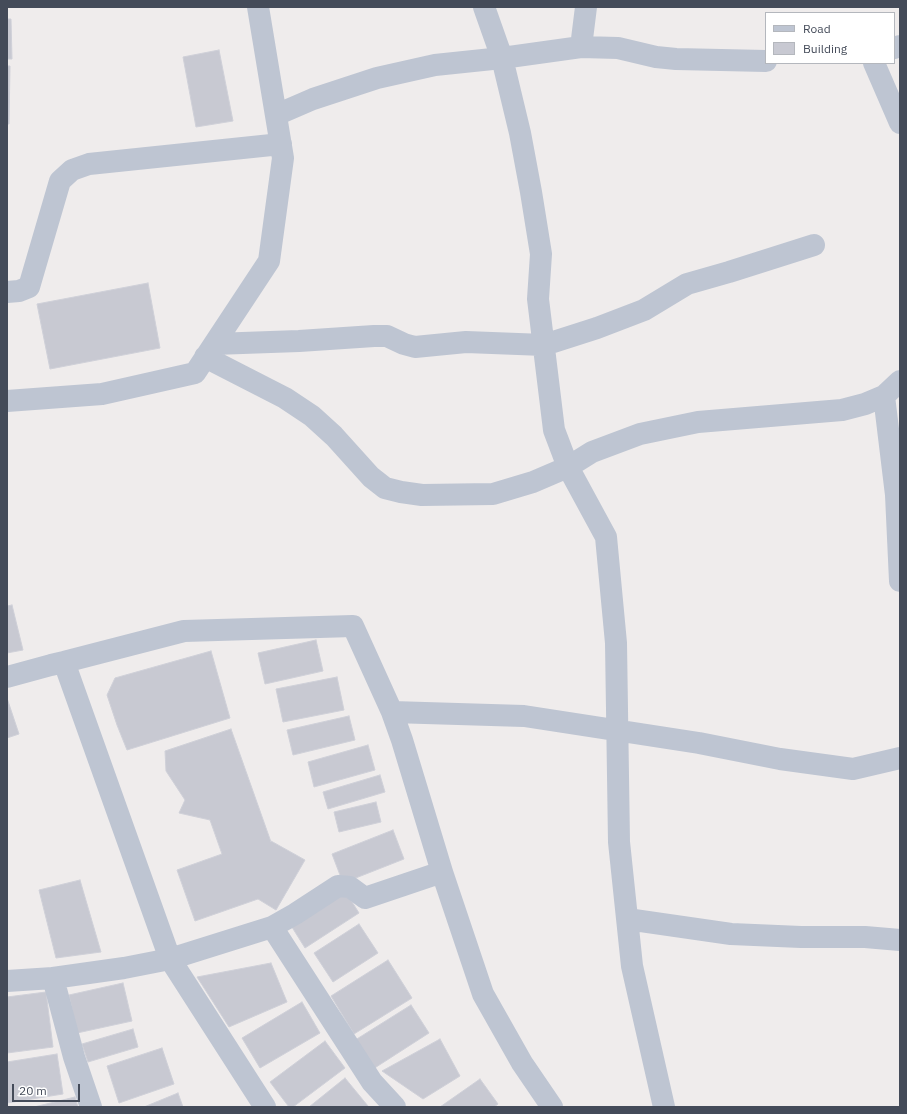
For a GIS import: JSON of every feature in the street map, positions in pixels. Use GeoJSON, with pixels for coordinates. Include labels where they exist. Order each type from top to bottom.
{"type":"FeatureCollection","features":[{"type":"Feature","properties":{"kind":"street"},"geometry":{"type":"LineString","coordinates":[[7,401],[102,394],[195,373],[269,261],[283,158],[258,7]]}},
{"type":"Feature","properties":{"kind":"street"},"geometry":{"type":"LineString","coordinates":[[484,7],[502,58],[520,133],[541,254],[538,299],[554,430],[568,467],[606,537],[616,643],[619,842],[632,966],[664,1107]]}},
{"type":"Feature","properties":{"kind":"street"},"geometry":{"type":"LineString","coordinates":[[581,47],[586,7]]}},
{"type":"Feature","properties":{"kind":"street"},"geometry":{"type":"LineString","coordinates":[[276,115],[313,100],[377,78],[434,65],[502,58],[581,47],[618,48],[656,57],[676,59],[765,61]]}},
{"type":"Feature","properties":{"kind":"street"},"geometry":{"type":"LineString","coordinates":[[874,64],[900,123]]}},
{"type":"Feature","properties":{"kind":"street"},"geometry":{"type":"LineString","coordinates":[[7,292],[19,291],[30,287],[60,181],[72,170],[89,164],[281,144]]}},
{"type":"Feature","properties":{"kind":"street"},"geometry":{"type":"LineString","coordinates":[[209,351],[299,341],[374,336],[387,336],[404,344],[415,347],[466,342],[544,345],[597,328],[644,310],[687,284],[814,245]]}},
{"type":"Feature","properties":{"kind":"street"},"geometry":{"type":"LineString","coordinates":[[209,351],[286,398],[312,416],[334,436],[371,477],[385,488],[422,495],[493,494],[533,482],[568,467],[592,452],[640,434],[698,422],[842,410],[865,404],[884,396],[900,381]]}},
{"type":"Feature","properties":{"kind":"street"},"geometry":{"type":"LineString","coordinates":[[884,396],[896,495],[900,581]]}},
{"type":"Feature","properties":{"kind":"street"},"geometry":{"type":"LineString","coordinates":[[7,677],[184,630],[353,626],[392,712],[402,740],[442,872],[483,994],[522,1063],[552,1107]]}},
{"type":"Feature","properties":{"kind":"street"},"geometry":{"type":"LineString","coordinates":[[58,664],[164,960],[265,1107]]}},
{"type":"Feature","properties":{"kind":"street"},"geometry":{"type":"LineString","coordinates":[[392,712],[524,716],[699,743],[780,759],[853,769],[900,758]]}},
{"type":"Feature","properties":{"kind":"street"},"geometry":{"type":"LineString","coordinates":[[7,981],[53,978],[124,968],[164,960],[272,928],[338,886],[350,888],[365,898],[442,872]]}},
{"type":"Feature","properties":{"kind":"street"},"geometry":{"type":"LineString","coordinates":[[628,919],[731,934],[802,937],[865,937],[900,940]]}},
{"type":"Feature","properties":{"kind":"street"},"geometry":{"type":"LineString","coordinates":[[272,928],[372,1082],[395,1107]]}},
{"type":"Feature","properties":{"kind":"street"},"geometry":{"type":"LineString","coordinates":[[53,978],[74,1057],[91,1107]]}},
{"type":"Feature","properties":{"kind":"building"},"geometry":{"type":"Polygon","coordinates":[[[7,19],[11,19],[12,59],[7,59],[7,19]]]}},
{"type":"Feature","properties":{"kind":"building"},"geometry":{"type":"Polygon","coordinates":[[[219,50],[233,121],[196,127],[183,57],[219,50]]]}},
{"type":"Feature","properties":{"kind":"building"},"geometry":{"type":"Polygon","coordinates":[[[7,66],[10,66],[9,124],[7,124],[7,66]]]}},
{"type":"Feature","properties":{"kind":"building"},"geometry":{"type":"Polygon","coordinates":[[[148,283],[160,348],[50,369],[37,304],[148,283]]]}},
{"type":"Feature","properties":{"kind":"building"},"geometry":{"type":"Polygon","coordinates":[[[12,605],[23,650],[7,653],[7,606],[12,605]]]}},
{"type":"Feature","properties":{"kind":"building"},"geometry":{"type":"Polygon","coordinates":[[[316,640],[323,671],[265,684],[258,653],[316,640]]]}},
{"type":"Feature","properties":{"kind":"building"},"geometry":{"type":"Polygon","coordinates":[[[211,651],[230,718],[127,750],[107,695],[115,678],[211,651]]]}},
{"type":"Feature","properties":{"kind":"building"},"geometry":{"type":"Polygon","coordinates":[[[337,677],[344,710],[283,722],[276,689],[337,677]]]}},
{"type":"Feature","properties":{"kind":"building"},"geometry":{"type":"Polygon","coordinates":[[[7,698],[19,734],[7,738],[7,698]]]}},
{"type":"Feature","properties":{"kind":"building"},"geometry":{"type":"Polygon","coordinates":[[[349,716],[355,740],[293,755],[287,730],[349,716]]]}},
{"type":"Feature","properties":{"kind":"building"},"geometry":{"type":"Polygon","coordinates":[[[231,729],[271,842],[305,860],[276,910],[258,899],[195,921],[177,870],[222,854],[210,820],[179,813],[185,800],[166,771],[165,751],[231,729]]]}},
{"type":"Feature","properties":{"kind":"building"},"geometry":{"type":"Polygon","coordinates":[[[368,745],[375,770],[314,787],[308,762],[368,745]]]}},
{"type":"Feature","properties":{"kind":"building"},"geometry":{"type":"Polygon","coordinates":[[[380,775],[385,792],[328,809],[323,792],[380,775]]]}},
{"type":"Feature","properties":{"kind":"building"},"geometry":{"type":"Polygon","coordinates":[[[376,802],[381,822],[339,832],[334,812],[376,802]]]}},
{"type":"Feature","properties":{"kind":"building"},"geometry":{"type":"Polygon","coordinates":[[[393,830],[404,859],[343,883],[332,854],[393,830]]]}},
{"type":"Feature","properties":{"kind":"building"},"geometry":{"type":"Polygon","coordinates":[[[80,880],[101,952],[56,958],[39,890],[80,880]]]}},
{"type":"Feature","properties":{"kind":"building"},"geometry":{"type":"Polygon","coordinates":[[[344,889],[359,913],[305,948],[290,924],[344,889]]]}},
{"type":"Feature","properties":{"kind":"building"},"geometry":{"type":"Polygon","coordinates":[[[359,924],[378,953],[333,982],[314,953],[359,924]]]}},
{"type":"Feature","properties":{"kind":"building"},"geometry":{"type":"Polygon","coordinates":[[[388,960],[412,998],[354,1034],[331,996],[388,960]]]}},
{"type":"Feature","properties":{"kind":"building"},"geometry":{"type":"Polygon","coordinates":[[[271,963],[287,1002],[229,1027],[197,977],[271,963]]]}},
{"type":"Feature","properties":{"kind":"building"},"geometry":{"type":"Polygon","coordinates":[[[123,983],[132,1021],[77,1033],[69,995],[123,983]]]}},
{"type":"Feature","properties":{"kind":"building"},"geometry":{"type":"Polygon","coordinates":[[[46,992],[53,1047],[7,1053],[7,997],[46,992]]]}},
{"type":"Feature","properties":{"kind":"building"},"geometry":{"type":"Polygon","coordinates":[[[302,1002],[320,1033],[260,1068],[242,1038],[302,1002]]]}},
{"type":"Feature","properties":{"kind":"building"},"geometry":{"type":"Polygon","coordinates":[[[411,1005],[429,1033],[370,1071],[352,1042],[411,1005]]]}},
{"type":"Feature","properties":{"kind":"building"},"geometry":{"type":"Polygon","coordinates":[[[133,1029],[138,1047],[88,1062],[82,1044],[133,1029]]]}},
{"type":"Feature","properties":{"kind":"building"},"geometry":{"type":"Polygon","coordinates":[[[440,1039],[460,1076],[423,1099],[382,1071],[440,1039]]]}},
{"type":"Feature","properties":{"kind":"building"},"geometry":{"type":"Polygon","coordinates":[[[325,1041],[345,1068],[293,1107],[289,1107],[270,1082],[325,1041]]]}},
{"type":"Feature","properties":{"kind":"building"},"geometry":{"type":"Polygon","coordinates":[[[162,1048],[174,1084],[119,1103],[107,1066],[162,1048]]]}},
{"type":"Feature","properties":{"kind":"building"},"geometry":{"type":"Polygon","coordinates":[[[57,1054],[63,1094],[7,1103],[7,1062],[57,1054]]]}},
{"type":"Feature","properties":{"kind":"building"},"geometry":{"type":"Polygon","coordinates":[[[345,1078],[368,1106],[309,1107],[345,1078]]]}},
{"type":"Feature","properties":{"kind":"building"},"geometry":{"type":"Polygon","coordinates":[[[480,1079],[498,1104],[494,1107],[440,1107],[480,1079]]]}},
{"type":"Feature","properties":{"kind":"building"},"geometry":{"type":"Polygon","coordinates":[[[178,1093],[183,1107],[144,1107],[178,1093]]]}},
{"type":"Feature","properties":{"kind":"building"},"geometry":{"type":"Polygon","coordinates":[[[75,1097],[78,1107],[34,1107],[75,1097]]]}}]}
